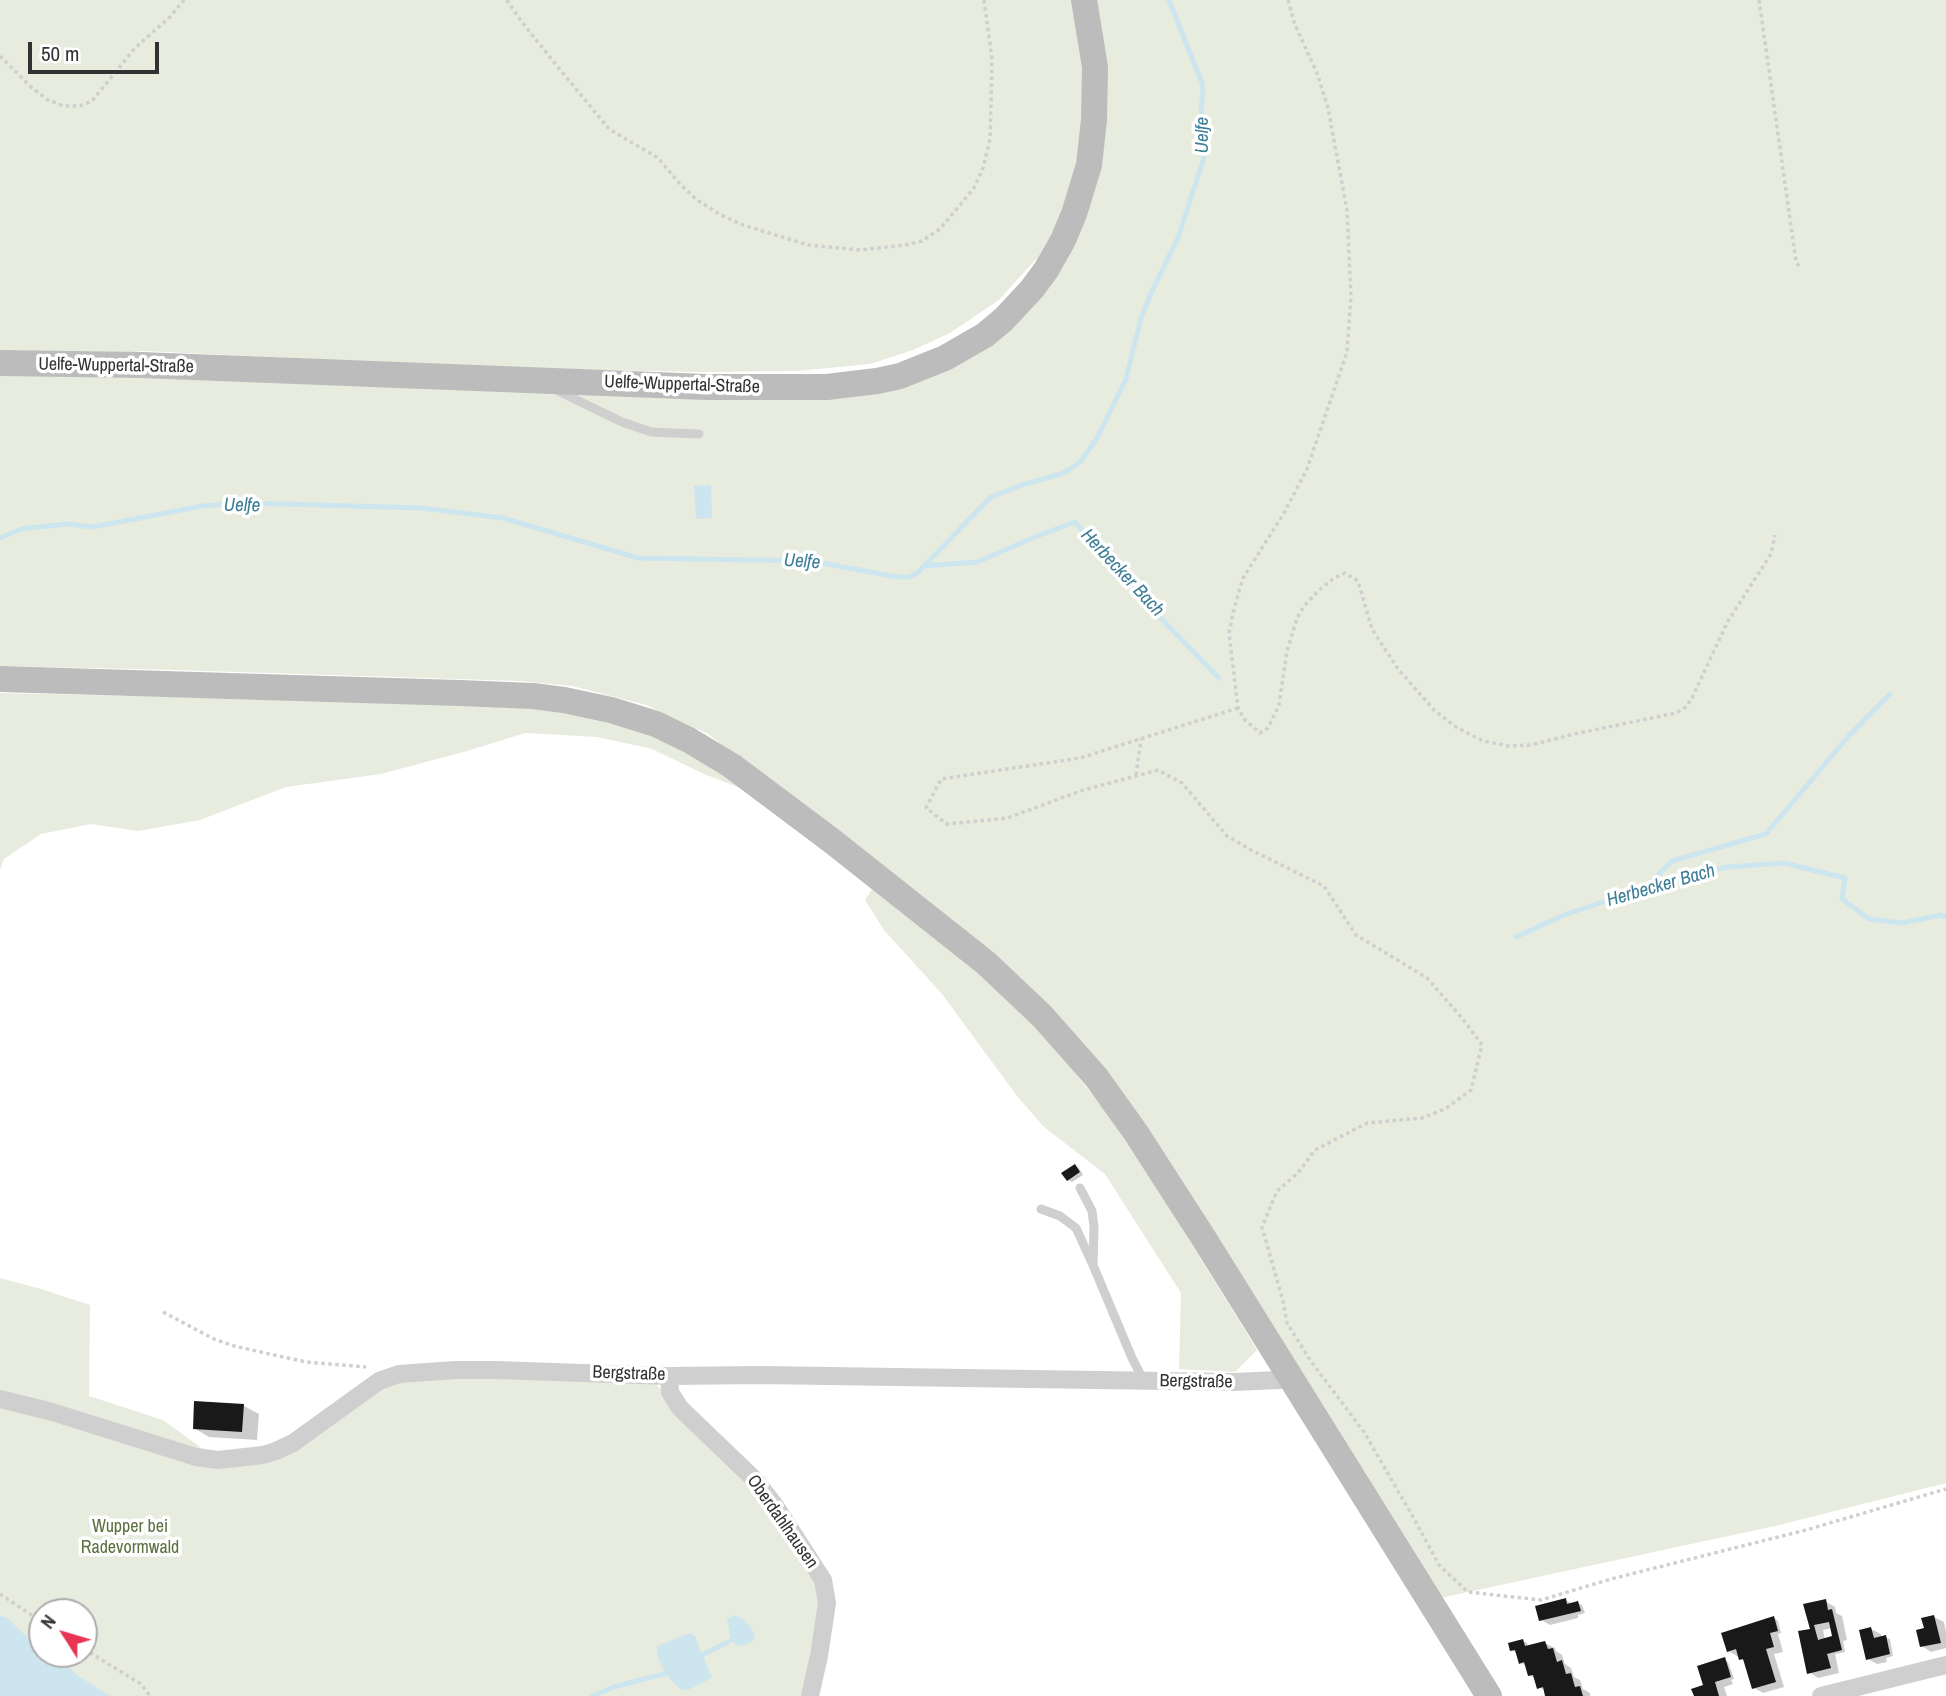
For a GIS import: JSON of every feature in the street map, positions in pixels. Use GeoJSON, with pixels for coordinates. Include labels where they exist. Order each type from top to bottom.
{"type":"FeatureCollection","features":[{"type":"Feature","properties":{"kind":"main road","name":"Uelfe-Wuppertal-Straße"},"geometry":{"type":"LineString","coordinates":[[0,363],[142,365],[707,387],[851,385],[877,382],[910,372],[945,358],[985,335],[1021,301],[1046,271],[1068,228],[1082,188],[1092,141],[1096,92],[1093,46],[1084,0]]}},
{"type":"Feature","properties":{"kind":"main road"},"geometry":{"type":"LineString","coordinates":[[0,679],[533,696],[589,704],[628,714],[656,724],[712,753],[934,920],[986,963],[1051,1024],[1096,1077],[1136,1133],[1489,1696]]}},
{"type":"Feature","properties":{"kind":"street","name":"Bergstraße"},"geometry":{"type":"LineString","coordinates":[[0,1399],[196,1457],[218,1460],[263,1455],[293,1443],[371,1386],[400,1374],[496,1370],[669,1376],[1261,1382],[1290,1377]]}},
{"type":"Feature","properties":{"kind":"street","name":"Oberdahlhausen"},"geometry":{"type":"LineString","coordinates":[[669,1376],[668,1386],[673,1399],[756,1481],[783,1517],[823,1580],[827,1603],[810,1696]]}},
{"type":"Feature","properties":{"kind":"street"},"geometry":{"type":"LineString","coordinates":[[1821,1696],[1946,1665]]}},
{"type":"Feature","properties":{"kind":"lane"},"geometry":{"type":"LineString","coordinates":[[535,380],[622,422],[651,432],[699,434]]}},
{"type":"Feature","properties":{"kind":"lane"},"geometry":{"type":"LineString","coordinates":[[1080,1188],[1092,1212],[1093,1265]]}},
{"type":"Feature","properties":{"kind":"lane"},"geometry":{"type":"LineString","coordinates":[[1041,1209],[1060,1216],[1076,1228],[1144,1381]]}},
{"type":"Feature","properties":{"kind":"path"},"geometry":{"type":"LineString","coordinates":[[0,56],[48,100],[64,106],[80,106],[92,101],[135,48],[170,17],[184,0]]}},
{"type":"Feature","properties":{"kind":"path"},"geometry":{"type":"LineString","coordinates":[[507,0],[609,128],[658,158],[697,200],[743,225],[808,245],[860,250],[905,246],[922,241],[940,229],[974,188],[983,168],[989,139],[991,105],[992,59],[984,0]]}},
{"type":"Feature","properties":{"kind":"path"},"geometry":{"type":"LineString","coordinates":[[1288,0],[1295,25],[1317,73],[1328,108],[1347,210],[1350,296],[1347,352],[1307,469],[1284,513],[1243,578],[1234,609],[1229,633],[1238,708],[1245,720],[1260,733],[1268,728],[1279,705],[1287,651],[1297,618],[1319,590],[1334,578],[1346,573],[1358,581],[1372,629],[1398,670],[1434,710],[1456,727],[1483,741],[1509,746],[1531,745],[1602,727],[1676,713],[1686,707],[1692,698],[1728,621],[1771,554],[1775,535]]}},
{"type":"Feature","properties":{"kind":"path"},"geometry":{"type":"LineString","coordinates":[[1759,0],[1796,261],[1800,268]]}},
{"type":"Feature","properties":{"kind":"path"},"geometry":{"type":"LineString","coordinates":[[1238,708],[1080,758],[941,779],[926,808],[947,824],[1008,818],[1080,791],[1158,770],[1182,783],[1227,836],[1324,886],[1356,934],[1427,978],[1482,1045],[1471,1090],[1445,1109],[1422,1118],[1367,1123],[1315,1150],[1298,1172],[1277,1191],[1262,1227],[1287,1323],[1310,1360],[1364,1432],[1438,1565],[1468,1592],[1541,1600],[1611,1579],[1805,1530],[1946,1489]]}},
{"type":"Feature","properties":{"kind":"path"},"geometry":{"type":"LineString","coordinates":[[1136,776],[1141,739]]}},
{"type":"Feature","properties":{"kind":"path"},"geometry":{"type":"LineString","coordinates":[[163,1312],[214,1339],[234,1346],[306,1362],[400,1374]]}},
{"type":"Feature","properties":{"kind":"path"},"geometry":{"type":"LineString","coordinates":[[0,1594],[28,1613]]}},
{"type":"Feature","properties":{"kind":"path"},"geometry":{"type":"LineString","coordinates":[[98,1658],[141,1684],[150,1696]]}},
{"type":"Feature","properties":{"kind":"green space"},"geometry":{"type":"Polygon","coordinates":[[[0,0],[1078,0],[1083,26],[1081,161],[1065,209],[1038,257],[999,300],[950,333],[913,350],[870,364],[797,371],[698,372],[504,368],[143,351],[99,355],[0,356],[0,0]]]}},
{"type":"Feature","properties":{"kind":"green space"},"geometry":{"type":"Polygon","coordinates":[[[1084,0],[1946,0],[1946,1483],[1775,1526],[1440,1598],[1292,1361],[994,953],[708,734],[646,705],[572,686],[519,681],[0,666],[0,363],[851,385],[1004,319],[1082,188],[1084,0]]]}},
{"type":"Feature","properties":{"kind":"green space"},"geometry":{"type":"Polygon","coordinates":[[[0,693],[524,705],[630,726],[694,754],[763,797],[704,774],[652,749],[597,737],[525,733],[381,774],[286,787],[200,820],[138,831],[91,824],[41,834],[4,859],[0,870],[0,693]]]}},
{"type":"Feature","properties":{"kind":"green space"},"geometry":{"type":"Polygon","coordinates":[[[873,888],[962,958],[1047,1036],[1107,1114],[1161,1194],[1257,1350],[1235,1372],[1179,1369],[1181,1293],[1105,1174],[1044,1127],[1017,1096],[942,994],[884,930],[865,900],[873,888]]]}},
{"type":"Feature","properties":{"kind":"green space","name":"Wupper bei Radevormwald"},"geometry":{"type":"Polygon","coordinates":[[[0,1278],[90,1305],[89,1396],[163,1420],[218,1460],[249,1458],[401,1376],[652,1378],[671,1404],[754,1483],[822,1581],[804,1696],[0,1696],[0,1278]]]}},
{"type":"Feature","properties":{"kind":"water"},"geometry":{"type":"Polygon","coordinates":[[[711,485],[712,518],[696,519],[694,486],[711,485]]]}},
{"type":"Feature","properties":{"kind":"water"},"geometry":{"type":"Polygon","coordinates":[[[734,1615],[742,1618],[755,1634],[753,1641],[748,1644],[735,1644],[730,1636],[727,1619],[734,1615]]]}},
{"type":"Feature","properties":{"kind":"water"},"geometry":{"type":"Polygon","coordinates":[[[0,1616],[6,1617],[28,1638],[28,1668],[69,1668],[110,1696],[0,1696],[0,1616]]]}},
{"type":"Feature","properties":{"kind":"water"},"geometry":{"type":"Polygon","coordinates":[[[690,1633],[695,1636],[712,1678],[690,1689],[681,1690],[662,1667],[657,1646],[690,1633]]]}},
{"type":"Feature","properties":{"kind":"building"},"geometry":{"type":"Polygon","coordinates":[[[1075,1164],[1080,1172],[1067,1181],[1061,1173],[1075,1164]]]}},
{"type":"Feature","properties":{"kind":"building"},"geometry":{"type":"Polygon","coordinates":[[[194,1401],[244,1404],[242,1432],[193,1429],[194,1401]]]}},
{"type":"Feature","properties":{"kind":"building"},"geometry":{"type":"Polygon","coordinates":[[[1566,1598],[1567,1604],[1578,1601],[1581,1611],[1539,1621],[1535,1606],[1566,1598]]]}},
{"type":"Feature","properties":{"kind":"building"},"geometry":{"type":"Polygon","coordinates":[[[1826,1599],[1828,1610],[1832,1609],[1842,1650],[1827,1654],[1831,1668],[1807,1674],[1798,1631],[1810,1629],[1803,1604],[1826,1599]],[[1829,1622],[1814,1625],[1818,1640],[1832,1636],[1829,1622]]]}},
{"type":"Feature","properties":{"kind":"building"},"geometry":{"type":"Polygon","coordinates":[[[1934,1615],[1941,1643],[1920,1647],[1916,1630],[1924,1628],[1921,1618],[1934,1615]]]}},
{"type":"Feature","properties":{"kind":"building"},"geometry":{"type":"Polygon","coordinates":[[[1774,1616],[1778,1631],[1770,1633],[1774,1647],[1766,1649],[1776,1682],[1752,1689],[1743,1659],[1739,1660],[1736,1649],[1727,1652],[1721,1633],[1774,1616]]]}},
{"type":"Feature","properties":{"kind":"building"},"geometry":{"type":"Polygon","coordinates":[[[1871,1627],[1874,1638],[1886,1635],[1890,1654],[1866,1660],[1859,1630],[1871,1627]]]}},
{"type":"Feature","properties":{"kind":"building"},"geometry":{"type":"Polygon","coordinates":[[[1523,1639],[1525,1646],[1545,1641],[1548,1649],[1553,1648],[1557,1662],[1562,1660],[1566,1674],[1571,1673],[1575,1687],[1580,1686],[1583,1696],[1545,1696],[1543,1687],[1537,1689],[1533,1675],[1528,1676],[1524,1662],[1519,1664],[1515,1650],[1510,1651],[1508,1643],[1523,1639]]]}},
{"type":"Feature","properties":{"kind":"building"},"geometry":{"type":"Polygon","coordinates":[[[1725,1657],[1731,1677],[1715,1682],[1719,1696],[1694,1696],[1691,1689],[1703,1685],[1697,1666],[1725,1657]]]}},
{"type":"Feature","properties":{"kind":"waterway","name":"Uelfe"},"geometry":{"type":"LineString","coordinates":[[0,538],[21,529],[67,524],[93,527],[202,506],[247,503],[422,508],[503,518],[638,558],[811,561],[909,577],[917,573],[991,497],[1064,473],[1080,462],[1097,438],[1126,379],[1141,318],[1178,238],[1204,158],[1206,140],[1201,107],[1202,83],[1169,0]]}},
{"type":"Feature","properties":{"kind":"waterway","name":"Herbecker Bach"},"geometry":{"type":"LineString","coordinates":[[924,566],[977,562],[1075,522],[1118,574],[1219,678]]}},
{"type":"Feature","properties":{"kind":"waterway"},"geometry":{"type":"LineString","coordinates":[[1648,885],[1672,861],[1766,834],[1846,739],[1890,694]]}},
{"type":"Feature","properties":{"kind":"waterway","name":"Herbecker Bach"},"geometry":{"type":"LineString","coordinates":[[1516,937],[1564,915],[1681,876],[1727,867],[1784,863],[1845,878],[1842,899],[1869,919],[1902,923],[1941,915],[1946,917]]}},
{"type":"Feature","properties":{"kind":"waterway"},"geometry":{"type":"LineString","coordinates":[[698,1657],[736,1638]]}},
{"type":"Feature","properties":{"kind":"waterway"},"geometry":{"type":"LineString","coordinates":[[592,1696],[614,1687],[671,1672]]}}]}
